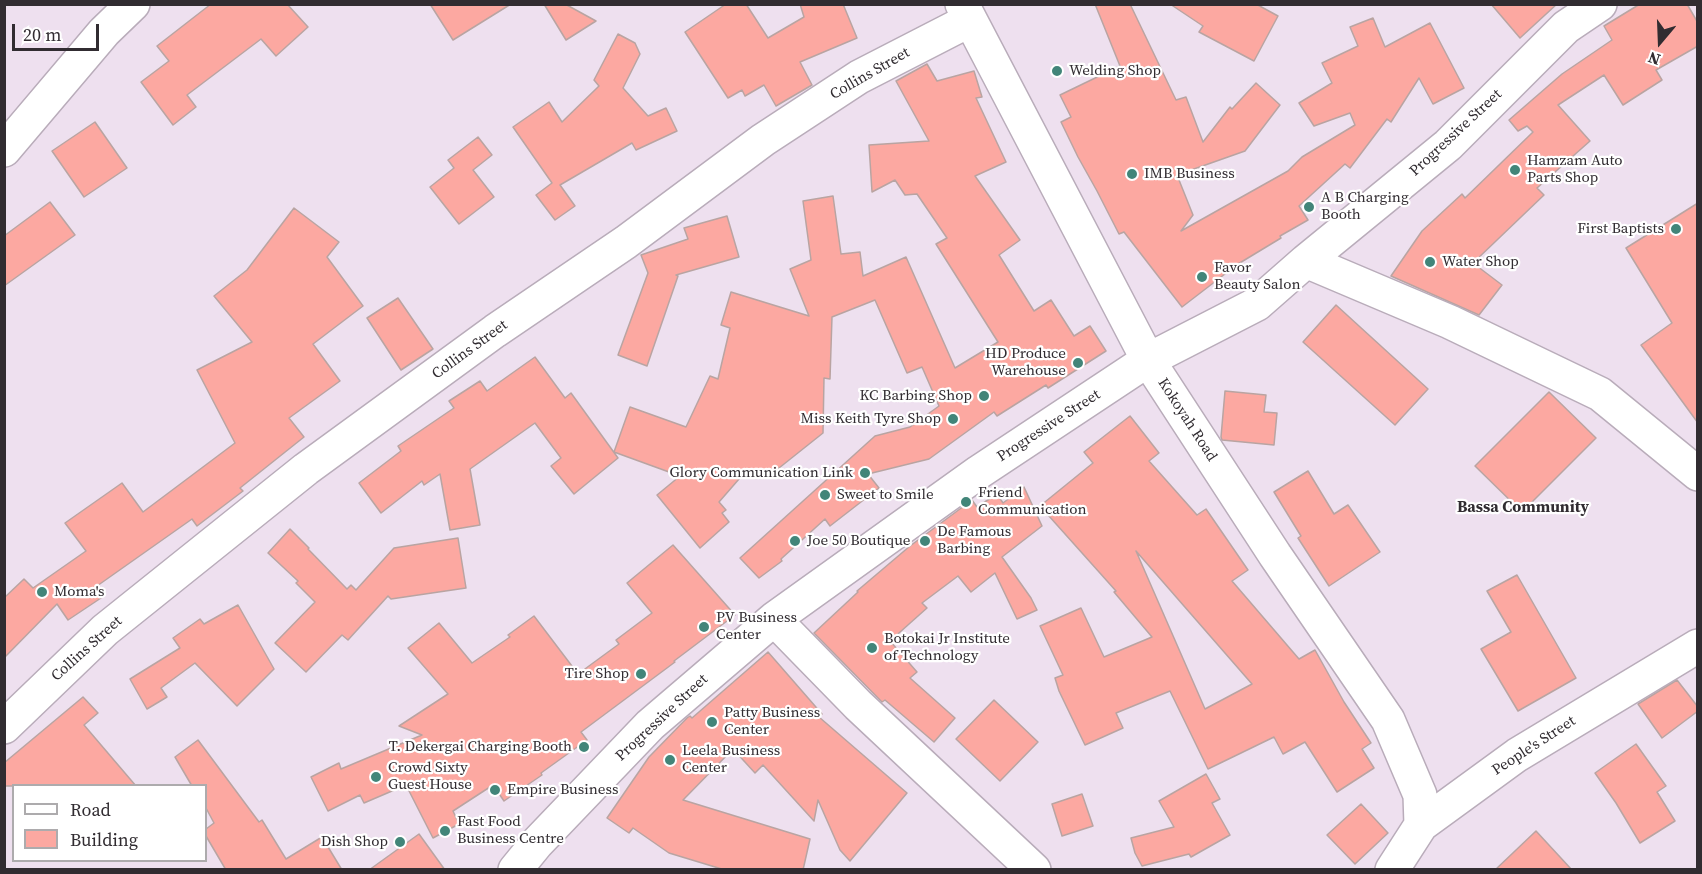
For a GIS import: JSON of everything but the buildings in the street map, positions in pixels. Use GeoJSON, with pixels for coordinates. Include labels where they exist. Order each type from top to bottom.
{"type":"FeatureCollection","features":[{"type":"Feature","properties":{"kind":"street"},"geometry":{"type":"LineString","coordinates":[[4,150],[104,32],[133,4]]}},
{"type":"Feature","properties":{"kind":"street","name":"Progressive Street"},"geometry":{"type":"LineString","coordinates":[[516,870],[537,843],[650,725],[774,619],[979,472],[1148,360],[1257,304],[1448,145],[1566,27],[1600,4]]}},
{"type":"Feature","properties":{"kind":"street","name":"Kokoyah Road"},"geometry":{"type":"LineString","coordinates":[[966,12],[1148,360],[1275,555],[1388,720],[1420,795],[1421,825]]}},
{"type":"Feature","properties":{"kind":"street","name":"Collins Street"},"geometry":{"type":"LineString","coordinates":[[4,727],[105,630],[306,470],[457,358],[626,242],[782,127],[966,12]]}},
{"type":"Feature","properties":{"kind":"street"},"geometry":{"type":"LineString","coordinates":[[1306,261],[1450,322],[1600,394],[1698,474]]}},
{"type":"Feature","properties":{"kind":"street"},"geometry":{"type":"LineString","coordinates":[[774,619],[858,705],[1034,870]]}},
{"type":"Feature","properties":{"kind":"street","name":"People's Street"},"geometry":{"type":"LineString","coordinates":[[1392,870],[1421,825],[1517,755],[1698,646]]}},
{"type":"Feature","properties":{"kind":"place","name":"Welding Shop"},"geometry":{"type":"Point","coordinates":[1057,71]}},
{"type":"Feature","properties":{"kind":"place","name":"Hamzam Auto Parts Shop"},"geometry":{"type":"Point","coordinates":[1515,170]}},
{"type":"Feature","properties":{"kind":"place","name":"IMB Business"},"geometry":{"type":"Point","coordinates":[1132,174]}},
{"type":"Feature","properties":{"kind":"place","name":"A B Charging Booth"},"geometry":{"type":"Point","coordinates":[1309,207]}},
{"type":"Feature","properties":{"kind":"place","name":"First Baptists"},"geometry":{"type":"Point","coordinates":[1676,229]}},
{"type":"Feature","properties":{"kind":"place","name":"Water Shop"},"geometry":{"type":"Point","coordinates":[1430,262]}},
{"type":"Feature","properties":{"kind":"place","name":"Favor Beauty Salon"},"geometry":{"type":"Point","coordinates":[1202,277]}},
{"type":"Feature","properties":{"kind":"place","name":"HD Produce Warehouse"},"geometry":{"type":"Point","coordinates":[1078,363]}},
{"type":"Feature","properties":{"kind":"place","name":"KC Barbing Shop"},"geometry":{"type":"Point","coordinates":[984,396]}},
{"type":"Feature","properties":{"kind":"place","name":"Miss Keith Tyre Shop"},"geometry":{"type":"Point","coordinates":[953,419]}},
{"type":"Feature","properties":{"kind":"place","name":"Glory Communication Link"},"geometry":{"type":"Point","coordinates":[865,473]}},
{"type":"Feature","properties":{"kind":"place","name":"Sweet to Smile"},"geometry":{"type":"Point","coordinates":[825,495]}},
{"type":"Feature","properties":{"kind":"place","name":"Friend Communication"},"geometry":{"type":"Point","coordinates":[966,502]}},
{"type":"Feature","properties":{"kind":"place","name":"Joe 50 Boutique"},"geometry":{"type":"Point","coordinates":[795,541]}},
{"type":"Feature","properties":{"kind":"place","name":"De Famous Barbing"},"geometry":{"type":"Point","coordinates":[925,541]}},
{"type":"Feature","properties":{"kind":"place","name":"Moma's"},"geometry":{"type":"Point","coordinates":[42,592]}},
{"type":"Feature","properties":{"kind":"place","name":"PV Business Center"},"geometry":{"type":"Point","coordinates":[704,627]}},
{"type":"Feature","properties":{"kind":"place","name":"Botokai Jr Institute of Technology"},"geometry":{"type":"Point","coordinates":[872,648]}},
{"type":"Feature","properties":{"kind":"place","name":"Tire Shop"},"geometry":{"type":"Point","coordinates":[641,674]}},
{"type":"Feature","properties":{"kind":"place","name":"Patty Business Center"},"geometry":{"type":"Point","coordinates":[712,722]}},
{"type":"Feature","properties":{"kind":"place","name":"T. Dekergai Charging Booth"},"geometry":{"type":"Point","coordinates":[584,747]}},
{"type":"Feature","properties":{"kind":"place","name":"Leela Business Center"},"geometry":{"type":"Point","coordinates":[670,760]}},
{"type":"Feature","properties":{"kind":"place","name":"Crowd Sixty Guest House"},"geometry":{"type":"Point","coordinates":[376,777]}},
{"type":"Feature","properties":{"kind":"place","name":"Empire Business"},"geometry":{"type":"Point","coordinates":[495,790]}},
{"type":"Feature","properties":{"kind":"place","name":"Fast Food Business Centre"},"geometry":{"type":"Point","coordinates":[445,831]}},
{"type":"Feature","properties":{"kind":"place","name":"Dish Shop"},"geometry":{"type":"Point","coordinates":[400,842]}},
{"type":"Feature","properties":{"kind":"district","name":"Bassa Community"},"geometry":{"type":"Point","coordinates":[1523,508]}}]}
